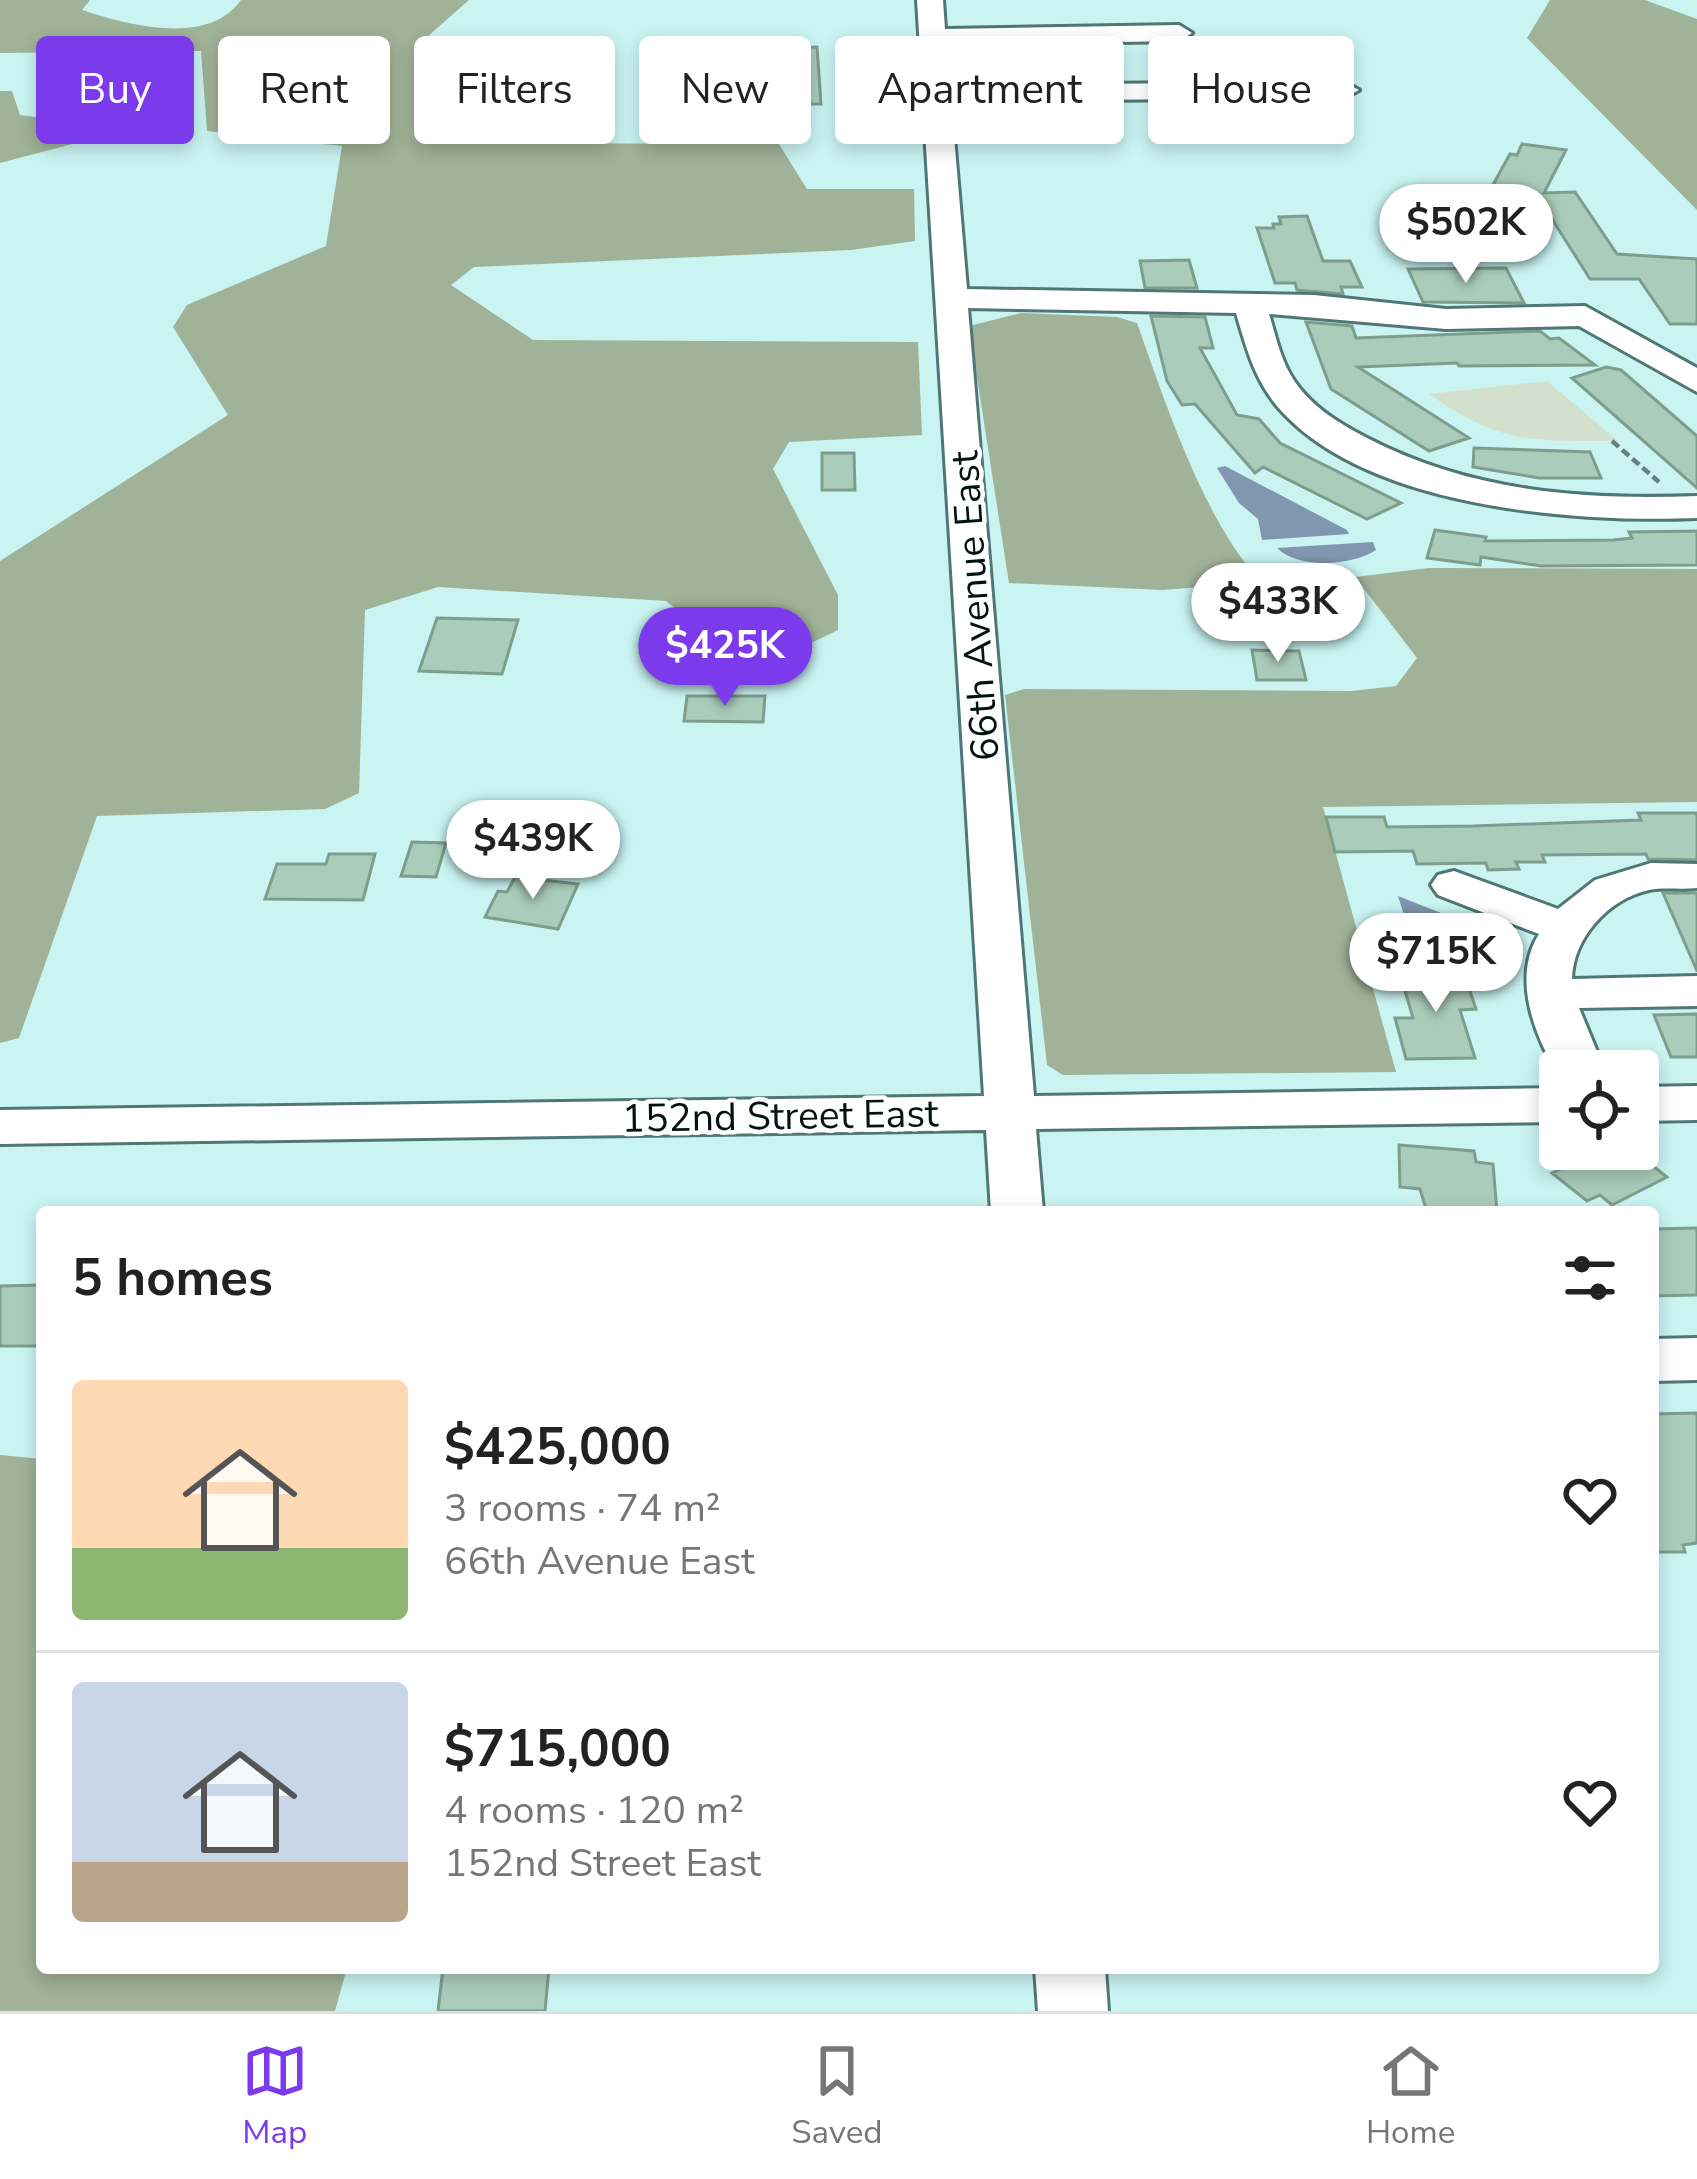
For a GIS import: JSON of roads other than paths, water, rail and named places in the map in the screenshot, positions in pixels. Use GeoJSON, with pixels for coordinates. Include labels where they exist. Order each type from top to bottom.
{"type":"FeatureCollection","features":[{"type":"Feature","properties":{"kind":"street"},"geometry":{"type":"LineString","coordinates":[[931,19],[1179,33]]}},
{"type":"Feature","properties":{"kind":"street","name":"66th Avenue East"},"geometry":{"type":"LineString","coordinates":[[941,144],[1017,1206]]}},
{"type":"Feature","properties":{"kind":"street"},"geometry":{"type":"LineString","coordinates":[[952,298],[1333,307],[1446,320],[1585,316],[1697,382]]}},
{"type":"Feature","properties":{"kind":"street"},"geometry":{"type":"LineString","coordinates":[[1250,305],[1271,369],[1293,403],[1346,442],[1444,485],[1556,507],[1686,508]]}},
{"type":"Feature","properties":{"kind":"street"},"geometry":{"type":"LineString","coordinates":[[1572,1050],[1552,994],[1548,966],[1567,929],[1594,899],[1614,887],[1642,877],[1692,876]]}},
{"type":"Feature","properties":{"kind":"street"},"geometry":{"type":"LineString","coordinates":[[1454,885],[1567,929]]}},
{"type":"Feature","properties":{"kind":"street"},"geometry":{"type":"LineString","coordinates":[[1552,994],[1697,991]]}},
{"type":"Feature","properties":{"kind":"street"},"geometry":{"type":"LineString","coordinates":[[1659,1104],[1697,1103]]}},
{"type":"Feature","properties":{"kind":"street","name":"152nd Street East"},"geometry":{"type":"LineString","coordinates":[[0,1127],[1539,1105]]}},
{"type":"Feature","properties":{"kind":"street"},"geometry":{"type":"LineString","coordinates":[[1659,1360],[1697,1359]]}},
{"type":"Feature","properties":{"kind":"street"},"geometry":{"type":"LineString","coordinates":[[1070,1974],[1073,2011]]}},
{"type":"Feature","properties":{"kind":"water"},"geometry":{"type":"Polygon","coordinates":[[[1225,466],[1349,534],[1262,540],[1258,519],[1239,503],[1217,468],[1225,466]]]}},
{"type":"Feature","properties":{"kind":"water"},"geometry":{"type":"Polygon","coordinates":[[[1373,542],[1376,550],[1366,555],[1325,563],[1298,559],[1277,548],[1373,542]]]}},
{"type":"Feature","properties":{"kind":"water"},"geometry":{"type":"Polygon","coordinates":[[[1398,896],[1456,919],[1464,935],[1410,934],[1398,896]]]}}]}
